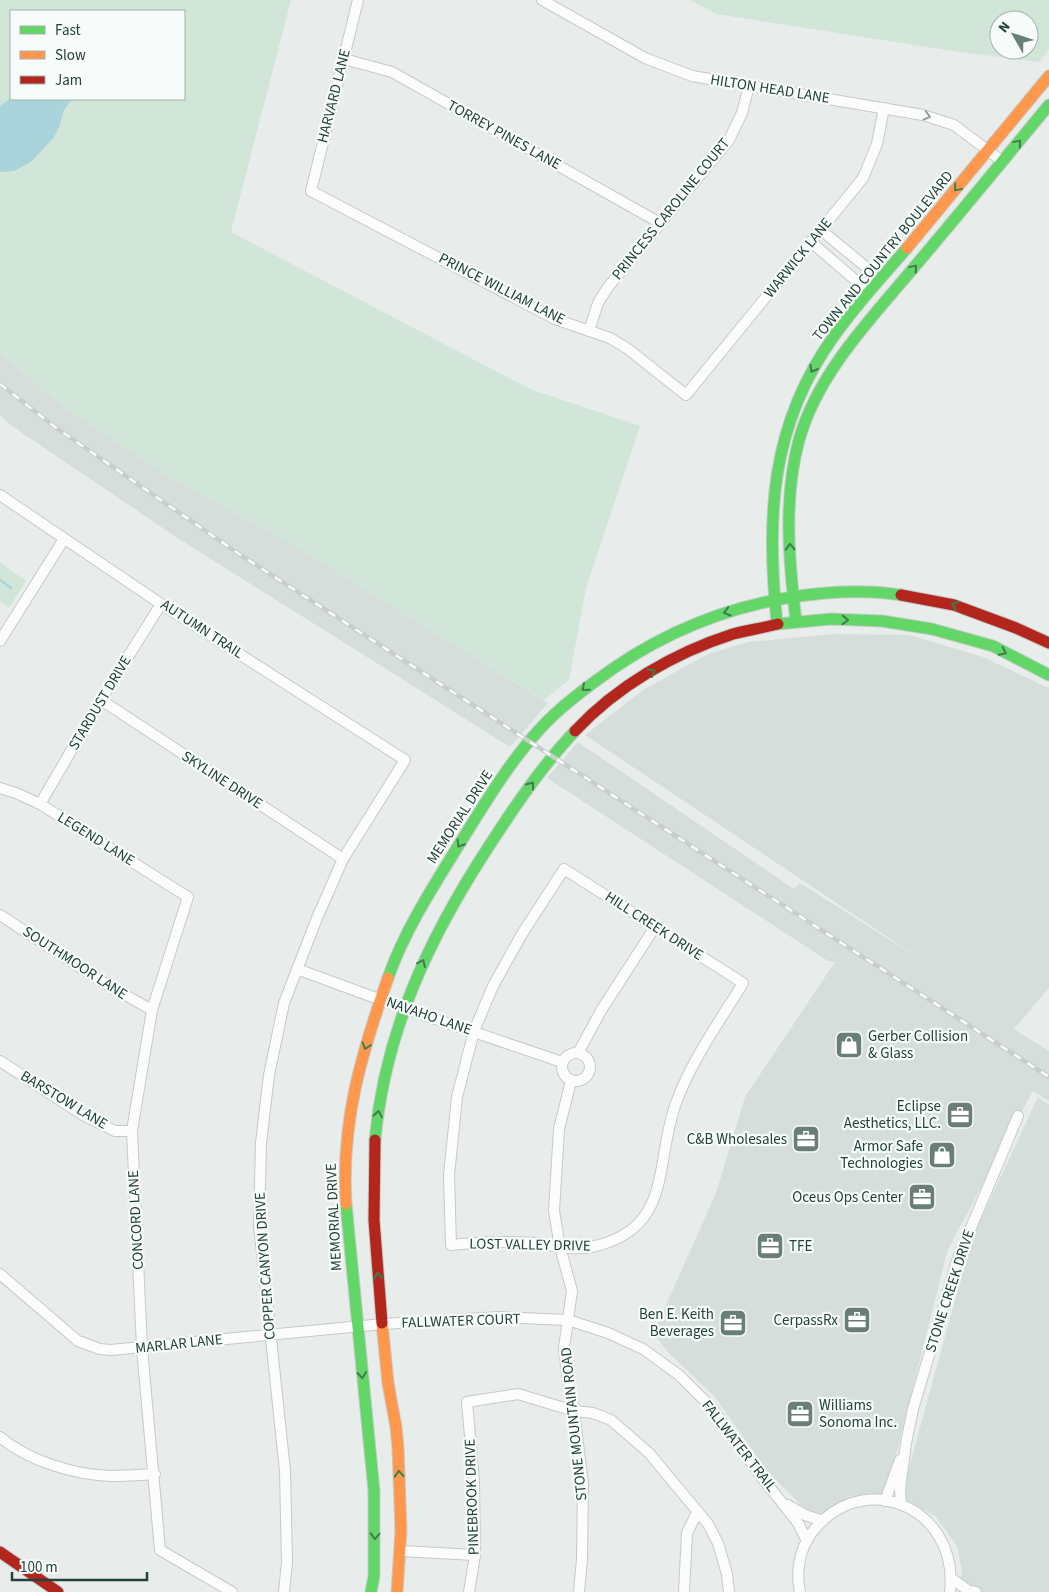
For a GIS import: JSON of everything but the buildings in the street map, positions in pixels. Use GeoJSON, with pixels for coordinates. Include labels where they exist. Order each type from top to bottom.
{"type":"FeatureCollection","features":[{"type":"Feature","properties":{"kind":"main road","name":"TOWN AND COUNTRY BOULEVARD"},"geometry":{"type":"LineString","coordinates":[[777,623],[772,544],[776,471],[789,422],[810,374],[834,335],[861,302],[872,283],[988,150],[1049,76]]}},
{"type":"Feature","properties":{"kind":"main road","name":"TOWN AND COUNTRY BOULEVARD"},"geometry":{"type":"LineString","coordinates":[[796,621],[789,525],[792,482],[799,440],[825,383],[856,338],[1049,105]]}},
{"type":"Feature","properties":{"kind":"main road"},"geometry":{"type":"LineString","coordinates":[[861,302],[876,314]]}},
{"type":"Feature","properties":{"kind":"main road"},"geometry":{"type":"LineString","coordinates":[[789,422],[804,426]]}},
{"type":"Feature","properties":{"kind":"main road","name":"MEMORIAL DRIVE"},"geometry":{"type":"LineString","coordinates":[[372,1592],[374,1576],[374,1490],[348,1242],[345,1163],[358,1069],[398,952],[429,893],[486,803],[533,737],[554,714],[598,677],[634,652],[673,631],[723,612],[793,595],[848,590],[919,597],[948,603],[1024,631],[1049,643]]}},
{"type":"Feature","properties":{"kind":"main road"},"geometry":{"type":"LineString","coordinates":[[397,1592],[401,1551],[400,1489],[396,1429],[388,1390],[372,1205],[377,1121],[386,1068],[403,1008],[421,964],[452,906],[507,818],[555,752],[597,709],[643,676],[693,648],[734,633],[777,623],[796,621],[874,621],[927,627],[988,645],[1049,674]]}},
{"type":"Feature","properties":{"kind":"main road"},"geometry":{"type":"LineString","coordinates":[[0,1552],[58,1592]]}},
{"type":"Feature","properties":{"kind":"street","name":"HARVARD LANE"},"geometry":{"type":"LineString","coordinates":[[310,191],[358,0]]}},
{"type":"Feature","properties":{"kind":"street","name":"HILTON HEAD LANE"},"geometry":{"type":"LineString","coordinates":[[542,0],[645,58],[692,76],[923,115],[954,125],[1002,161]]}},
{"type":"Feature","properties":{"kind":"street","name":"TORREY PINES LANE"},"geometry":{"type":"LineString","coordinates":[[344,59],[392,72],[660,222]]}},
{"type":"Feature","properties":{"kind":"street","name":"PRINCESS CAROLINE COURT"},"geometry":{"type":"LineString","coordinates":[[589,331],[598,303],[608,287],[729,140],[742,113],[749,86]]}},
{"type":"Feature","properties":{"kind":"street","name":"WARWICK LANE"},"geometry":{"type":"LineString","coordinates":[[686,395],[863,178],[877,144],[884,108]]}},
{"type":"Feature","properties":{"kind":"street","name":"PRINCE WILLIAM LANE"},"geometry":{"type":"LineString","coordinates":[[310,191],[555,318],[610,338],[628,349],[686,395]]}},
{"type":"Feature","properties":{"kind":"street"},"geometry":{"type":"LineString","coordinates":[[811,242],[861,285],[872,283],[872,272],[821,230]]}},
{"type":"Feature","properties":{"kind":"street","name":"AUTUMN TRAIL"},"geometry":{"type":"LineString","coordinates":[[0,495],[161,604],[405,760]]}},
{"type":"Feature","properties":{"kind":"street"},"geometry":{"type":"LineString","coordinates":[[0,641],[64,538]]}},
{"type":"Feature","properties":{"kind":"street","name":"STARDUST DRIVE"},"geometry":{"type":"LineString","coordinates":[[40,804],[101,700],[161,604]]}},
{"type":"Feature","properties":{"kind":"street","name":"SKYLINE DRIVE"},"geometry":{"type":"LineString","coordinates":[[101,700],[343,860]]}},
{"type":"Feature","properties":{"kind":"street","name":"COPPER CANYON DRIVE"},"geometry":{"type":"LineString","coordinates":[[284,1592],[288,1562],[285,1471],[259,1225],[261,1143],[267,1091],[284,1003],[297,968],[343,860],[405,760]]}},
{"type":"Feature","properties":{"kind":"street","name":"LEGEND LANE"},"geometry":{"type":"LineString","coordinates":[[0,788],[16,792],[40,804],[188,897]]}},
{"type":"Feature","properties":{"kind":"street","name":"HILL CREEK DRIVE"},"geometry":{"type":"LineString","coordinates":[[474,1031],[498,978],[522,934],[564,869],[743,983]]}},
{"type":"Feature","properties":{"kind":"street","name":"CONCORD LANE"},"geometry":{"type":"LineString","coordinates":[[188,897],[152,1010],[132,1132],[142,1348],[155,1474],[160,1550],[232,1592]]}},
{"type":"Feature","properties":{"kind":"street","name":"SOUTHMOOR LANE"},"geometry":{"type":"LineString","coordinates":[[0,915],[108,986],[152,1010]]}},
{"type":"Feature","properties":{"kind":"street"},"geometry":{"type":"LineString","coordinates":[[578,1053],[602,1009],[655,927]]}},
{"type":"Feature","properties":{"kind":"street","name":"NAVAHO LANE"},"geometry":{"type":"LineString","coordinates":[[297,968],[403,1008],[562,1062]]}},
{"type":"Feature","properties":{"kind":"street","name":"LOST VALLEY DRIVE"},"geometry":{"type":"LineString","coordinates":[[474,1031],[456,1106],[449,1175],[451,1245],[492,1241],[589,1248],[612,1241],[634,1228],[651,1206],[660,1183],[667,1140],[676,1103],[691,1070],[743,983]]}},
{"type":"Feature","properties":{"kind":"street"},"geometry":{"type":"LineString","coordinates":[[578,1053],[587,1059],[590,1069],[585,1078],[571,1081],[567,1079],[562,1071],[562,1062],[569,1055],[578,1053]]}},
{"type":"Feature","properties":{"kind":"street","name":"BARSTOW LANE"},"geometry":{"type":"LineString","coordinates":[[0,1061],[83,1115],[115,1131],[132,1132]]}},
{"type":"Feature","properties":{"kind":"street","name":"STONE MOUNTAIN ROAD"},"geometry":{"type":"LineString","coordinates":[[571,1081],[559,1129],[554,1211],[560,1247],[572,1291],[564,1348],[574,1411],[582,1484],[582,1559],[579,1592]]}},
{"type":"Feature","properties":{"kind":"street","name":"STONE CREEK DRIVE"},"geometry":{"type":"LineString","coordinates":[[901,1505],[900,1489],[906,1443],[922,1377],[957,1261],[1018,1116]]}},
{"type":"Feature","properties":{"kind":"street","name":"MARLAR LANE"},"geometry":{"type":"LineString","coordinates":[[0,1274],[78,1341],[100,1349],[142,1348],[383,1324]]}},
{"type":"Feature","properties":{"kind":"street","name":"FALLWATER COURT"},"geometry":{"type":"LineString","coordinates":[[383,1324],[499,1317],[568,1320]]}},
{"type":"Feature","properties":{"kind":"street","name":"FALLWATER TRAIL"},"geometry":{"type":"LineString","coordinates":[[568,1320],[608,1333],[643,1349],[680,1375],[713,1409],[760,1475],[798,1523],[807,1540]]}},
{"type":"Feature","properties":{"kind":"street","name":"PINEBROOK DRIVE"},"geometry":{"type":"LineString","coordinates":[[469,1592],[475,1555],[474,1481],[467,1402],[518,1394],[574,1411]]}},
{"type":"Feature","properties":{"kind":"street"},"geometry":{"type":"LineString","coordinates":[[574,1411],[593,1413],[611,1420],[649,1454],[698,1511],[708,1524],[718,1543],[727,1574],[728,1592]]}},
{"type":"Feature","properties":{"kind":"street"},"geometry":{"type":"LineString","coordinates":[[0,1437],[29,1455],[53,1465],[75,1471],[111,1476],[155,1474]]}},
{"type":"Feature","properties":{"kind":"street","name":"STONE CREEK DRIVE"},"geometry":{"type":"LineString","coordinates":[[885,1501],[906,1443]]}},
{"type":"Feature","properties":{"kind":"street","name":"FALLWATER TRAIL"},"geometry":{"type":"LineString","coordinates":[[781,1500],[805,1515],[823,1520]]}},
{"type":"Feature","properties":{"kind":"street"},"geometry":{"type":"LineString","coordinates":[[800,1592],[798,1565],[804,1546],[814,1529],[823,1520],[842,1507],[858,1502],[885,1501],[901,1505],[923,1517],[935,1530],[944,1544],[947,1553],[951,1578],[950,1592]]}},
{"type":"Feature","properties":{"kind":"street"},"geometry":{"type":"LineString","coordinates":[[684,1592],[687,1533],[698,1511]]}},
{"type":"Feature","properties":{"kind":"street"},"geometry":{"type":"LineString","coordinates":[[401,1551],[475,1555]]}},
{"type":"Feature","properties":{"kind":"street"},"geometry":{"type":"LineString","coordinates":[[951,1578],[969,1591],[976,1592]]}},
{"type":"Feature","properties":{"kind":"shaded area"},"geometry":{"type":"Polygon","coordinates":[[[0,353],[65,407],[170,477],[299,548],[548,703],[510,747],[176,537],[12,426],[0,415],[0,353]]]}},
{"type":"Feature","properties":{"kind":"shaded area"},"geometry":{"type":"Polygon","coordinates":[[[834,634],[910,635],[983,657],[1049,688],[1049,988],[1014,1029],[1049,1051],[1049,1101],[1033,1091],[948,1249],[886,1494],[852,1496],[817,1515],[802,1506],[768,1472],[715,1397],[669,1353],[653,1334],[716,1193],[745,1097],[835,962],[828,961],[547,778],[578,742],[794,889],[800,883],[928,964],[585,735],[643,690],[708,654],[748,642],[834,634]]]}},
{"type":"Feature","properties":{"kind":"shaded area"},"geometry":{"type":"Polygon","coordinates":[[[1038,1097],[1049,1105],[1049,1592],[958,1592],[962,1571],[957,1546],[935,1516],[901,1497],[972,1238],[1038,1097]]]}},
{"type":"Feature","properties":{"kind":"green space"},"geometry":{"type":"Polygon","coordinates":[[[0,0],[291,0],[231,232],[530,389],[640,426],[586,588],[569,680],[544,700],[299,548],[170,477],[65,407],[0,353],[0,0]]]}},
{"type":"Feature","properties":{"kind":"green space"},"geometry":{"type":"Polygon","coordinates":[[[690,0],[1049,0],[1049,49],[1040,62],[1024,60],[1039,60],[1039,10],[989,10],[989,56],[716,14],[690,0]]]}},
{"type":"Feature","properties":{"kind":"green space"},"geometry":{"type":"Polygon","coordinates":[[[0,562],[26,581],[9,608],[0,601],[0,562]]]}},
{"type":"Feature","properties":{"kind":"water"},"geometry":{"type":"Polygon","coordinates":[[[10,99],[71,100],[64,110],[54,137],[31,162],[14,171],[0,172],[0,106],[10,99]]]}},
{"type":"Feature","properties":{"kind":"waterway"},"geometry":{"type":"LineString","coordinates":[[0,580],[11,588]]}},
{"type":"Feature","properties":{"kind":"railway"},"geometry":{"type":"LineString","coordinates":[[0,384],[55,427],[239,554],[1049,1077]]}},
{"type":"Feature","properties":{"kind":"traffic: fast"},"geometry":{"type":"LineString","coordinates":[[796,621],[791,576],[789,530],[791,485],[799,440],[819,391],[848,347],[1049,105]]}},
{"type":"Feature","properties":{"kind":"traffic: fast"},"geometry":{"type":"LineString","coordinates":[[777,623],[772,546],[773,510],[777,474],[785,438],[797,404],[813,370],[834,336],[860,302],[907,248]]}},
{"type":"Feature","properties":{"kind":"traffic: fast"},"geometry":{"type":"LineString","coordinates":[[388,978],[394,961],[419,912],[506,772],[527,743],[545,723],[586,688],[619,664],[646,648],[703,621],[732,611],[794,597],[826,593],[864,592],[901,595]]}},
{"type":"Feature","properties":{"kind":"traffic: fast"},"geometry":{"type":"LineString","coordinates":[[778,624],[831,619],[882,621],[932,629],[993,646],[1049,675]]}},
{"type":"Feature","properties":{"kind":"traffic: fast"},"geometry":{"type":"LineString","coordinates":[[375,1140],[380,1100],[389,1061],[413,987],[429,951],[447,915],[499,831],[540,772],[575,731]]}},
{"type":"Feature","properties":{"kind":"traffic: fast"},"geometry":{"type":"LineString","coordinates":[[346,1204],[374,1491],[374,1576],[371,1592]]}},
{"type":"Feature","properties":{"kind":"traffic: slow"},"geometry":{"type":"LineString","coordinates":[[907,248],[1049,76]]}},
{"type":"Feature","properties":{"kind":"traffic: slow"},"geometry":{"type":"LineString","coordinates":[[346,1204],[345,1174],[347,1145],[355,1089],[369,1034],[388,978]]}},
{"type":"Feature","properties":{"kind":"traffic: slow"},"geometry":{"type":"LineString","coordinates":[[382,1323],[388,1383],[398,1448],[401,1531],[397,1592]]}},
{"type":"Feature","properties":{"kind":"traffic: jam"},"geometry":{"type":"LineString","coordinates":[[901,595],[954,605],[1016,628],[1049,643]]}},
{"type":"Feature","properties":{"kind":"traffic: jam"},"geometry":{"type":"LineString","coordinates":[[575,731],[609,700],[668,661],[733,634],[778,624]]}},
{"type":"Feature","properties":{"kind":"traffic: jam"},"geometry":{"type":"LineString","coordinates":[[375,1140],[374,1220],[382,1323]]}},
{"type":"Feature","properties":{"kind":"traffic: jam"},"geometry":{"type":"LineString","coordinates":[[0,1552],[58,1592]]}},
{"type":"Feature","properties":{"kind":"place","name":"Gerber Collision & Glass"},"geometry":{"type":"Point","coordinates":[849,1045]}},
{"type":"Feature","properties":{"kind":"place","name":"Eclipse Aesthetics, LLC."},"geometry":{"type":"Point","coordinates":[960,1115]}},
{"type":"Feature","properties":{"kind":"place","name":"C&B Wholesales"},"geometry":{"type":"Point","coordinates":[806,1139]}},
{"type":"Feature","properties":{"kind":"place","name":"Armor Safe Technologies"},"geometry":{"type":"Point","coordinates":[942,1155]}},
{"type":"Feature","properties":{"kind":"place","name":"Oceus Ops Center"},"geometry":{"type":"Point","coordinates":[922,1197]}},
{"type":"Feature","properties":{"kind":"place","name":"TFE"},"geometry":{"type":"Point","coordinates":[770,1246]}},
{"type":"Feature","properties":{"kind":"place","name":"CerpassRx"},"geometry":{"type":"Point","coordinates":[857,1320]}},
{"type":"Feature","properties":{"kind":"place","name":"Ben E. Keith Beverages"},"geometry":{"type":"Point","coordinates":[733,1323]}},
{"type":"Feature","properties":{"kind":"place","name":"Williams Sonoma Inc."},"geometry":{"type":"Point","coordinates":[800,1414]}}]}
